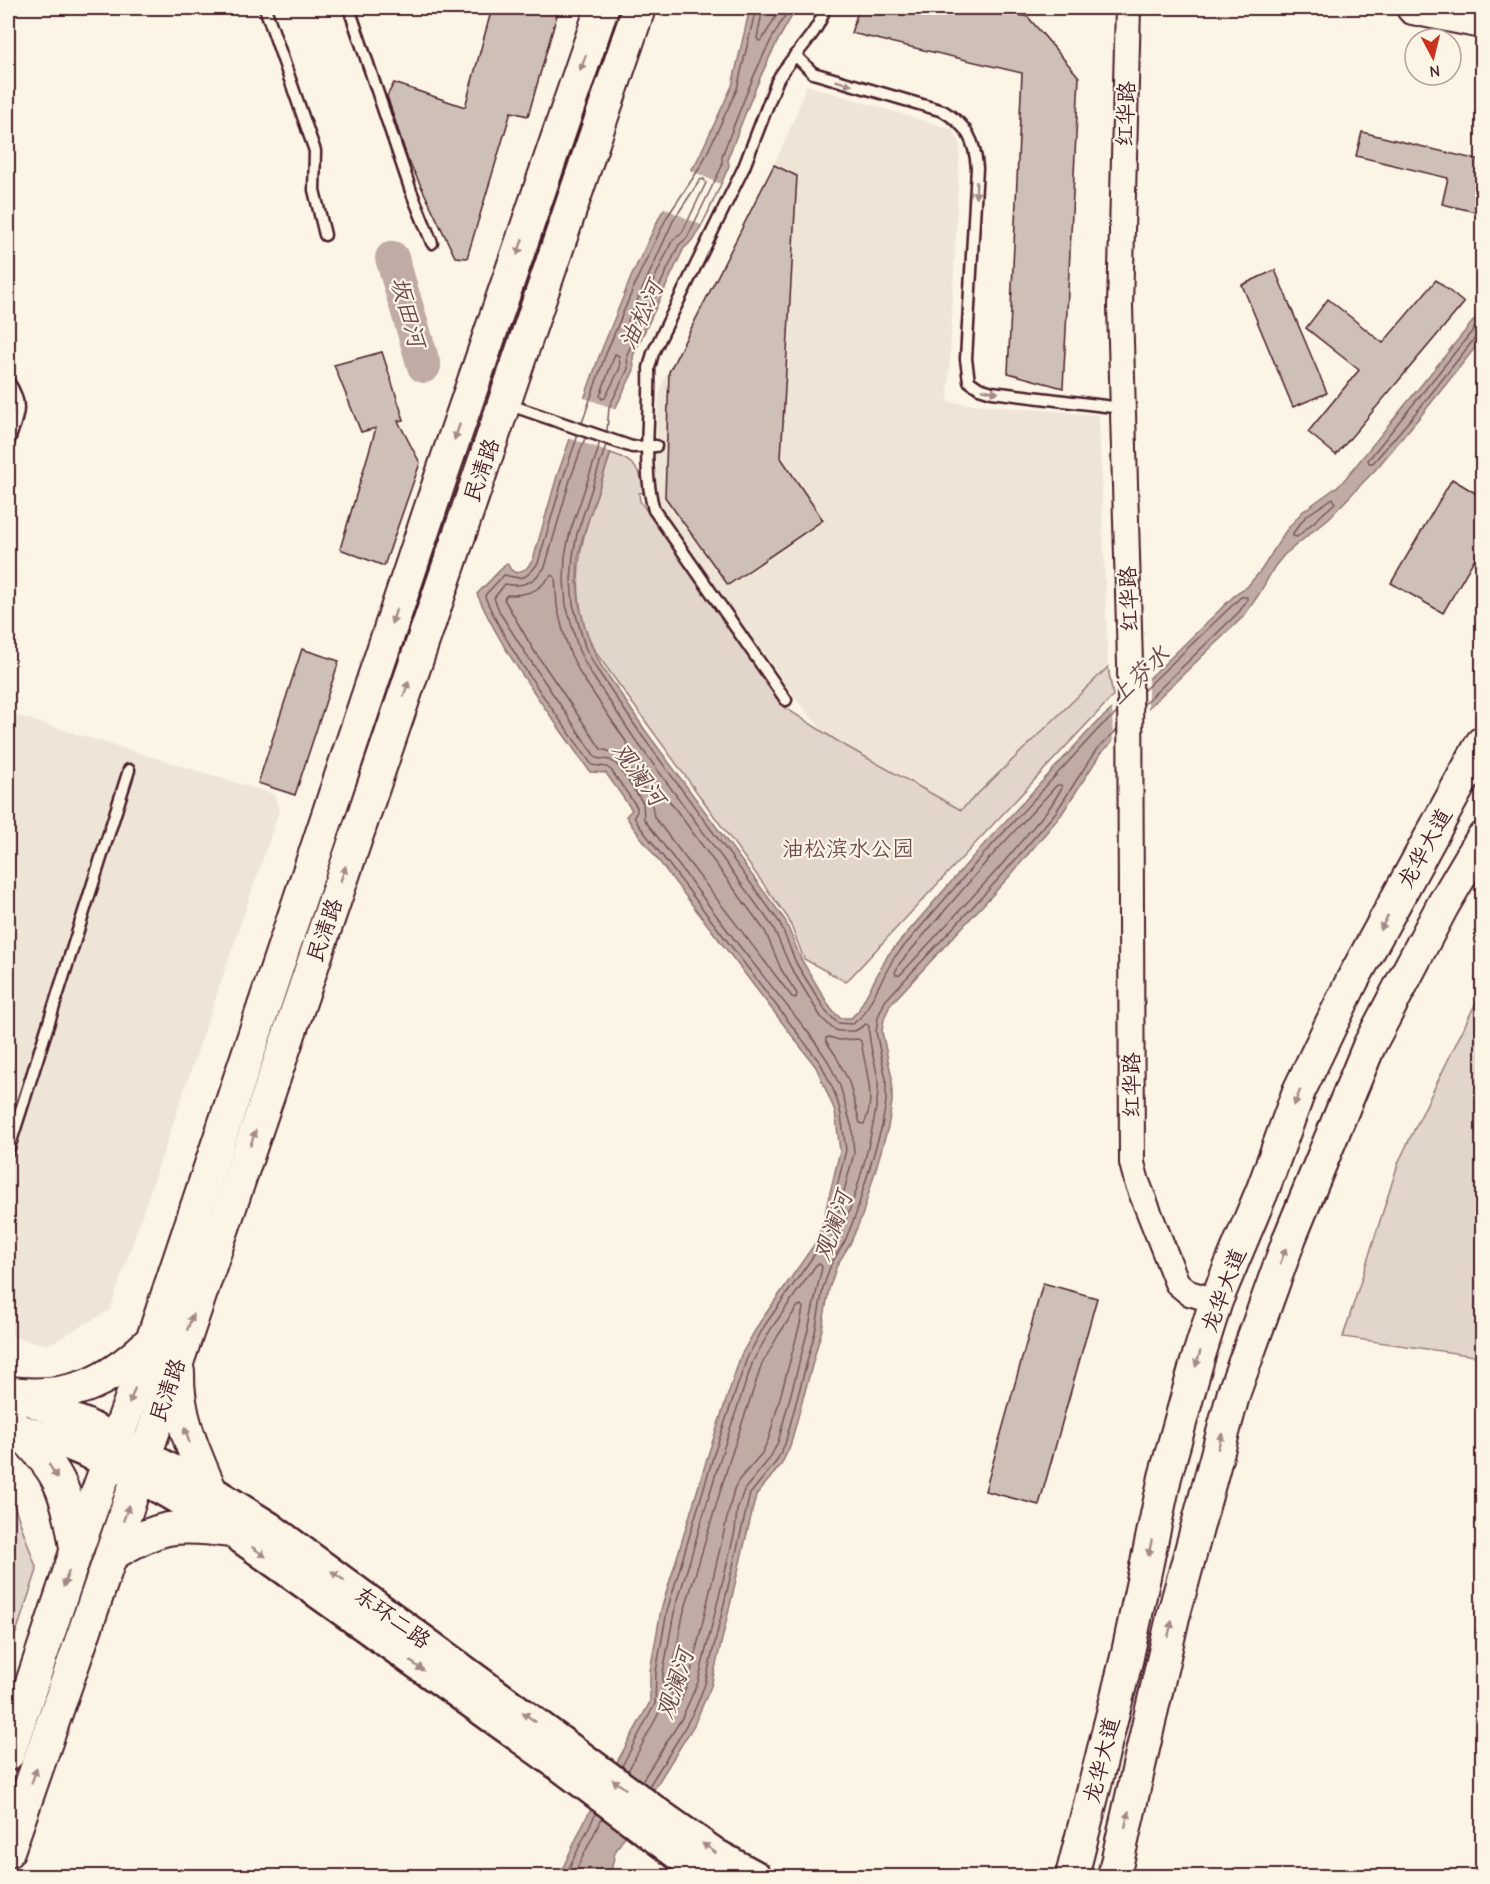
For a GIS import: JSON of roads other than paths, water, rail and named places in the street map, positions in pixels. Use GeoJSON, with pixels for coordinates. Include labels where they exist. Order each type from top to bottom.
{"type":"FeatureCollection","features":[{"type":"Feature","properties":{"kind":"main road","name":"民清路"},"geometry":{"type":"LineString","coordinates":[[8,1754],[77,1549],[152,1341],[442,474],[602,8]]}},
{"type":"Feature","properties":{"kind":"main road","name":"民清路"},"geometry":{"type":"LineString","coordinates":[[8,1851],[142,1466],[639,8]]}},
{"type":"Feature","properties":{"kind":"main road"},"geometry":{"type":"LineString","coordinates":[[1413,8],[1482,22]]}},
{"type":"Feature","properties":{"kind":"main road","name":"龙华大道"},"geometry":{"type":"LineString","coordinates":[[1072,1876],[1127,1657],[1165,1477],[1216,1301],[1263,1189],[1299,1091],[1353,981],[1482,743]]}},
{"type":"Feature","properties":{"kind":"main road","name":"龙华大道"},"geometry":{"type":"LineString","coordinates":[[1114,1876],[1173,1617],[1234,1392],[1290,1237],[1369,1046],[1443,905],[1482,839]]}},
{"type":"Feature","properties":{"kind":"main road"},"geometry":{"type":"LineString","coordinates":[[8,1393],[32,1396],[57,1395],[86,1386],[113,1373],[132,1360],[152,1341]]}},
{"type":"Feature","properties":{"kind":"main road"},"geometry":{"type":"LineString","coordinates":[[178,1358],[178,1394],[183,1420],[190,1445],[210,1489]]}},
{"type":"Feature","properties":{"kind":"main road","name":"东环二路"},"geometry":{"type":"LineString","coordinates":[[8,1393],[85,1423],[112,1451]]}},
{"type":"Feature","properties":{"kind":"main road"},"geometry":{"type":"LineString","coordinates":[[11,1426],[50,1464],[62,1486],[71,1513],[77,1549]]}},
{"type":"Feature","properties":{"kind":"main road","name":"东环二路"},"geometry":{"type":"LineString","coordinates":[[11,1426],[112,1451],[142,1466],[210,1489],[269,1526],[656,1825],[705,1876]]}},
{"type":"Feature","properties":{"kind":"main road","name":"东环二路"},"geometry":{"type":"LineString","coordinates":[[142,1466],[177,1497],[569,1760]]}},
{"type":"Feature","properties":{"kind":"main road"},"geometry":{"type":"LineString","coordinates":[[111,1555],[137,1539],[160,1530],[183,1526],[230,1531]]}},
{"type":"Feature","properties":{"kind":"main road","name":"东环二路"},"geometry":{"type":"LineString","coordinates":[[656,1825],[757,1876]]}},
{"type":"Feature","properties":{"kind":"street","name":"红华路"},"geometry":{"type":"LineString","coordinates":[[1128,8],[1120,231],[1121,408],[1130,663],[1132,1163],[1137,1182],[1177,1284],[1189,1293],[1216,1301]]}},
{"type":"Feature","properties":{"kind":"lane"},"geometry":{"type":"LineString","coordinates":[[265,8],[315,151],[314,190],[325,235]]}},
{"type":"Feature","properties":{"kind":"lane"},"geometry":{"type":"LineString","coordinates":[[349,8],[411,191],[432,243]]}},
{"type":"Feature","properties":{"kind":"lane"},"geometry":{"type":"LineString","coordinates":[[786,700],[654,510],[651,501],[650,360],[744,167],[777,81],[817,28],[825,8]]}},
{"type":"Feature","properties":{"kind":"lane"},"geometry":{"type":"LineString","coordinates":[[795,55],[813,73],[943,111],[957,119],[968,134],[976,150],[977,168],[966,359],[969,381],[979,388],[992,392],[1121,408]]}},
{"type":"Feature","properties":{"kind":"lane"},"geometry":{"type":"LineString","coordinates":[[8,381],[19,402],[19,411],[8,443]]}},
{"type":"Feature","properties":{"kind":"lane"},"geometry":{"type":"LineString","coordinates":[[504,403],[632,447],[652,446]]}},
{"type":"Feature","properties":{"kind":"lane"},"geometry":{"type":"LineString","coordinates":[[8,1151],[129,770]]}},
{"type":"Feature","properties":{"kind":"water"},"geometry":{"type":"Polygon","coordinates":[[[750,8],[797,8],[776,44],[759,81],[728,158],[729,166],[709,210],[697,234],[684,248],[633,356],[634,370],[615,409],[611,452],[583,536],[578,557],[577,581],[584,624],[601,665],[645,730],[785,920],[801,959],[831,1009],[840,1018],[851,1018],[858,1011],[888,955],[977,852],[1097,722],[1156,672],[1238,592],[1247,587],[1262,569],[1285,532],[1302,512],[1341,484],[1482,310],[1482,339],[1376,469],[1329,518],[1284,555],[1244,616],[1101,753],[1061,815],[1008,878],[890,1005],[882,1032],[892,1078],[892,1102],[888,1127],[862,1216],[850,1244],[837,1265],[829,1289],[822,1329],[790,1446],[781,1465],[756,1495],[711,1686],[694,1725],[615,1852],[610,1876],[559,1876],[584,1822],[650,1702],[650,1671],[661,1610],[741,1355],[760,1322],[814,1245],[822,1226],[840,1151],[835,1111],[816,1067],[633,827],[626,816],[632,810],[606,773],[590,772],[544,708],[501,641],[477,594],[507,563],[516,573],[526,569],[533,560],[557,476],[600,354],[632,275],[661,214],[696,163],[732,86],[750,8]]]}},
{"type":"Feature","properties":{"kind":"waterway","name":"坂田河"},"geometry":{"type":"LineString","coordinates":[[392,258],[424,366]]}},
{"type":"Feature","properties":{"kind":"water label","name":"油松河"},"geometry":{"type":"Point","coordinates":[641,315]}},
{"type":"Feature","properties":{"kind":"water label","name":"上芬水"},"geometry":{"type":"Point","coordinates":[1139,675]}},
{"type":"Feature","properties":{"kind":"water label","name":"观澜河"},"geometry":{"type":"Point","coordinates":[639,774]}},
{"type":"Feature","properties":{"kind":"water label","name":"观澜河"},"geometry":{"type":"Point","coordinates":[833,1226]}},
{"type":"Feature","properties":{"kind":"water label","name":"观澜河"},"geometry":{"type":"Point","coordinates":[675,1684]}},
{"type":"Feature","properties":{"kind":"park label","name":"油松滨水公园"},"geometry":{"type":"Point","coordinates":[848,848]}}]}
